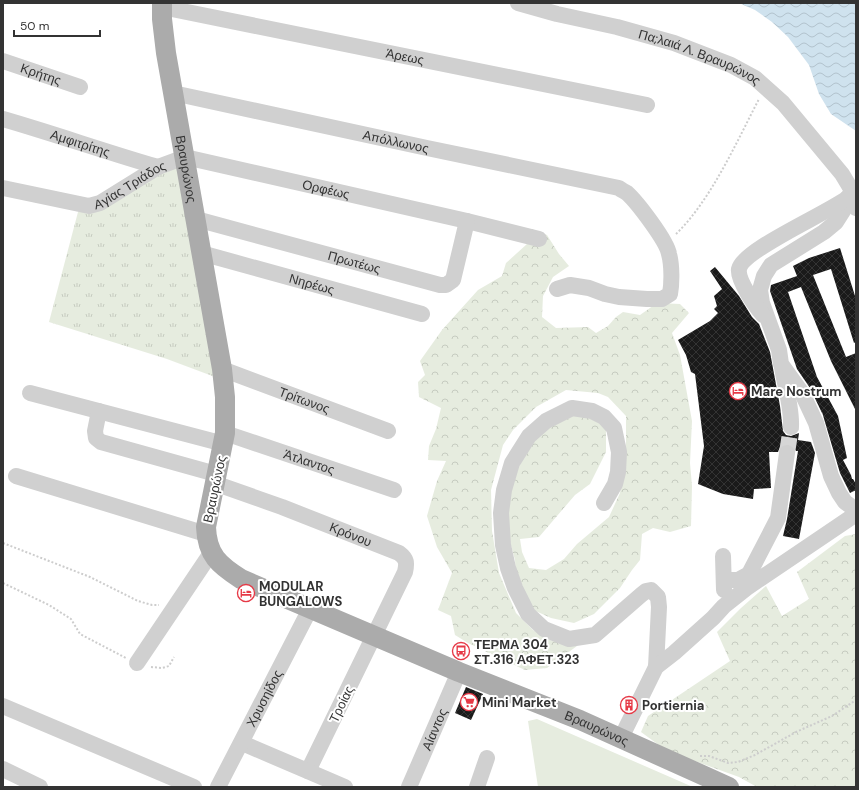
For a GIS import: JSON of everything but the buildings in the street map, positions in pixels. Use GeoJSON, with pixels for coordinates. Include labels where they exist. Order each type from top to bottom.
{"type":"FeatureCollection","features":[{"type":"Feature","properties":{"kind":"main road","name":"Βραυρώνος"},"geometry":{"type":"LineString","coordinates":[[162,5],[165,42],[173,93],[222,369],[225,397],[224,439],[206,520],[208,543],[215,559],[225,569],[241,579],[459,672],[537,702],[729,787]]}},
{"type":"Feature","properties":{"kind":"street","name":"Πα;λαιά Λ. Βραυρώνος"},"geometry":{"type":"LineString","coordinates":[[518,3],[557,14],[617,27],[674,43],[731,65],[755,78],[783,103],[842,174],[851,189],[854,198]]}},
{"type":"Feature","properties":{"kind":"street","name":"Άρεως"},"geometry":{"type":"LineString","coordinates":[[162,5],[647,105]]}},
{"type":"Feature","properties":{"kind":"street","name":"Κρήτης"},"geometry":{"type":"LineString","coordinates":[[3,61],[80,87]]}},
{"type":"Feature","properties":{"kind":"street","name":"Απόλλωνος"},"geometry":{"type":"LineString","coordinates":[[173,93],[420,147],[619,188],[626,192],[665,242]]}},
{"type":"Feature","properties":{"kind":"street","name":"Αμφιτρίτης"},"geometry":{"type":"LineString","coordinates":[[3,119],[158,167]]}},
{"type":"Feature","properties":{"kind":"street","name":"Αγίας Τριάδος"},"geometry":{"type":"LineString","coordinates":[[3,188],[89,206],[100,203],[158,167],[185,157]]}},
{"type":"Feature","properties":{"kind":"street","name":"Ορφέως"},"geometry":{"type":"LineString","coordinates":[[185,157],[539,238]]}},
{"type":"Feature","properties":{"kind":"street"},"geometry":{"type":"LineString","coordinates":[[768,322],[755,307],[740,278],[739,270],[743,263],[758,249],[854,198]]}},
{"type":"Feature","properties":{"kind":"street"},"geometry":{"type":"LineString","coordinates":[[791,427],[790,406],[779,350],[768,322],[762,303],[760,290],[764,276],[771,264],[824,232],[836,222],[842,211],[854,198]]}},
{"type":"Feature","properties":{"kind":"street","name":"Πρωτέως"},"geometry":{"type":"LineString","coordinates":[[196,219],[440,285],[446,285],[453,280],[467,221]]}},
{"type":"Feature","properties":{"kind":"street"},"geometry":{"type":"LineString","coordinates":[[557,289],[570,285],[589,288],[619,297],[662,299],[670,294],[671,286],[670,254],[665,242]]}},
{"type":"Feature","properties":{"kind":"street","name":"Νηρέως"},"geometry":{"type":"LineString","coordinates":[[201,253],[422,314]]}},
{"type":"Feature","properties":{"kind":"street"},"geometry":{"type":"LineString","coordinates":[[781,364],[802,393],[816,423],[832,476],[839,493],[845,502],[856,510]]}},
{"type":"Feature","properties":{"kind":"street","name":"Τρίτωνος"},"geometry":{"type":"LineString","coordinates":[[222,369],[388,431]]}},
{"type":"Feature","properties":{"kind":"street","name":"Άτλαντος"},"geometry":{"type":"LineString","coordinates":[[30,393],[224,439],[394,490]]}},
{"type":"Feature","properties":{"kind":"street"},"geometry":{"type":"LineString","coordinates":[[604,503],[615,484],[618,472],[619,452],[614,428],[604,417],[592,411],[572,408],[546,421],[529,436],[512,463],[504,490],[502,513],[504,545],[508,568],[515,588],[528,614],[544,628],[569,639],[595,635],[646,591],[651,590],[658,597],[659,607],[656,667],[621,738]]}},
{"type":"Feature","properties":{"kind":"street"},"geometry":{"type":"LineString","coordinates":[[99,410],[95,431],[96,438],[102,442],[216,478]]}},
{"type":"Feature","properties":{"kind":"street"},"geometry":{"type":"LineString","coordinates":[[724,580],[738,580],[749,574],[778,518],[787,453]]}},
{"type":"Feature","properties":{"kind":"street"},"geometry":{"type":"LineString","coordinates":[[16,476],[208,543],[180,601],[137,663]]}},
{"type":"Feature","properties":{"kind":"street","name":"Κρόνου"},"geometry":{"type":"LineString","coordinates":[[216,478],[282,507],[399,553],[405,557],[407,564],[405,572],[374,636]]}},
{"type":"Feature","properties":{"kind":"street"},"geometry":{"type":"LineString","coordinates":[[656,667],[674,653],[713,618],[724,606],[748,587],[856,514]]}},
{"type":"Feature","properties":{"kind":"street"},"geometry":{"type":"LineString","coordinates":[[723,556],[724,606]]}},
{"type":"Feature","properties":{"kind":"street","name":"Χρυσηίδος"},"geometry":{"type":"LineString","coordinates":[[218,787],[310,609]]}},
{"type":"Feature","properties":{"kind":"street","name":"Τροίας"},"geometry":{"type":"LineString","coordinates":[[308,771],[374,636]]}},
{"type":"Feature","properties":{"kind":"street","name":"Αίαντος"},"geometry":{"type":"LineString","coordinates":[[409,787],[459,672]]}},
{"type":"Feature","properties":{"kind":"street"},"geometry":{"type":"LineString","coordinates":[[3,706],[194,787]]}},
{"type":"Feature","properties":{"kind":"street"},"geometry":{"type":"LineString","coordinates":[[242,743],[345,787]]}},
{"type":"Feature","properties":{"kind":"street"},"geometry":{"type":"LineString","coordinates":[[477,787],[487,758]]}},
{"type":"Feature","properties":{"kind":"street"},"geometry":{"type":"LineString","coordinates":[[3,769],[40,787]]}},
{"type":"Feature","properties":{"kind":"path"},"geometry":{"type":"LineString","coordinates":[[665,242],[676,234],[698,208],[734,146],[765,86]]}},
{"type":"Feature","properties":{"kind":"path"},"geometry":{"type":"LineString","coordinates":[[3,543],[90,577],[138,601],[152,605],[164,605],[180,601]]}},
{"type":"Feature","properties":{"kind":"path"},"geometry":{"type":"LineString","coordinates":[[3,583],[49,605],[71,618],[80,634],[137,663],[162,668],[169,666],[174,657]]}},
{"type":"Feature","properties":{"kind":"path"},"geometry":{"type":"LineString","coordinates":[[696,756],[708,756],[728,763],[738,762],[755,755],[796,732],[832,716],[856,700]]}},
{"type":"Feature","properties":{"kind":"green space"},"geometry":{"type":"Polygon","coordinates":[[[185,157],[223,380],[167,359],[49,322],[78,212],[185,157]]]}},
{"type":"Feature","properties":{"kind":"green space"},"geometry":{"type":"Polygon","coordinates":[[[532,229],[547,235],[559,254],[569,266],[553,277],[543,296],[542,317],[556,328],[588,327],[596,333],[608,326],[623,312],[640,315],[657,303],[680,304],[689,313],[672,333],[680,355],[692,421],[690,463],[692,486],[691,526],[670,532],[653,528],[642,534],[640,560],[620,588],[594,614],[574,623],[551,618],[529,608],[516,575],[515,560],[509,538],[505,508],[511,481],[537,434],[572,411],[591,415],[606,429],[606,452],[590,484],[575,495],[539,537],[520,539],[522,552],[529,568],[546,570],[564,559],[577,544],[609,517],[620,493],[626,443],[626,416],[608,397],[598,393],[566,390],[536,407],[513,430],[503,445],[491,490],[492,531],[499,573],[516,613],[533,630],[550,640],[577,646],[547,668],[525,670],[468,643],[455,635],[451,616],[438,610],[452,573],[437,547],[427,516],[437,481],[446,461],[428,460],[429,446],[436,429],[441,408],[419,397],[418,382],[425,375],[420,361],[442,330],[478,290],[502,276],[506,263],[527,244],[532,229]]]}},
{"type":"Feature","properties":{"kind":"green space"},"geometry":{"type":"Polygon","coordinates":[[[856,534],[856,787],[757,787],[739,777],[667,751],[641,732],[648,716],[730,661],[717,632],[741,608],[766,586],[782,616],[809,599],[797,572],[845,536],[856,534]]]}},
{"type":"Feature","properties":{"kind":"green space"},"geometry":{"type":"Polygon","coordinates":[[[537,719],[693,787],[538,787],[528,721],[537,719]]]}},
{"type":"Feature","properties":{"kind":"water"},"geometry":{"type":"Polygon","coordinates":[[[739,3],[856,3],[856,131],[831,114],[819,94],[809,65],[788,37],[772,22],[755,10],[739,3]]]}},
{"type":"Feature","properties":{"kind":"tunnel"},"geometry":{"type":"LineString","coordinates":[[787,453],[791,427]]}},
{"type":"Feature","properties":{"kind":"place","name":"Mare Nostrum"},"geometry":{"type":"Point","coordinates":[738,391]}},
{"type":"Feature","properties":{"kind":"place","name":"MODULAR BUNGALOWS"},"geometry":{"type":"Point","coordinates":[246,593]}},
{"type":"Feature","properties":{"kind":"place","name":"ΤΕΡΜΑ 304 ΣΤ.316 ΑΦΕΤ.323"},"geometry":{"type":"Point","coordinates":[461,651]}},
{"type":"Feature","properties":{"kind":"place","name":"Mini Market"},"geometry":{"type":"Point","coordinates":[469,702]}},
{"type":"Feature","properties":{"kind":"place","name":"Portiernia"},"geometry":{"type":"Point","coordinates":[629,705]}}]}
